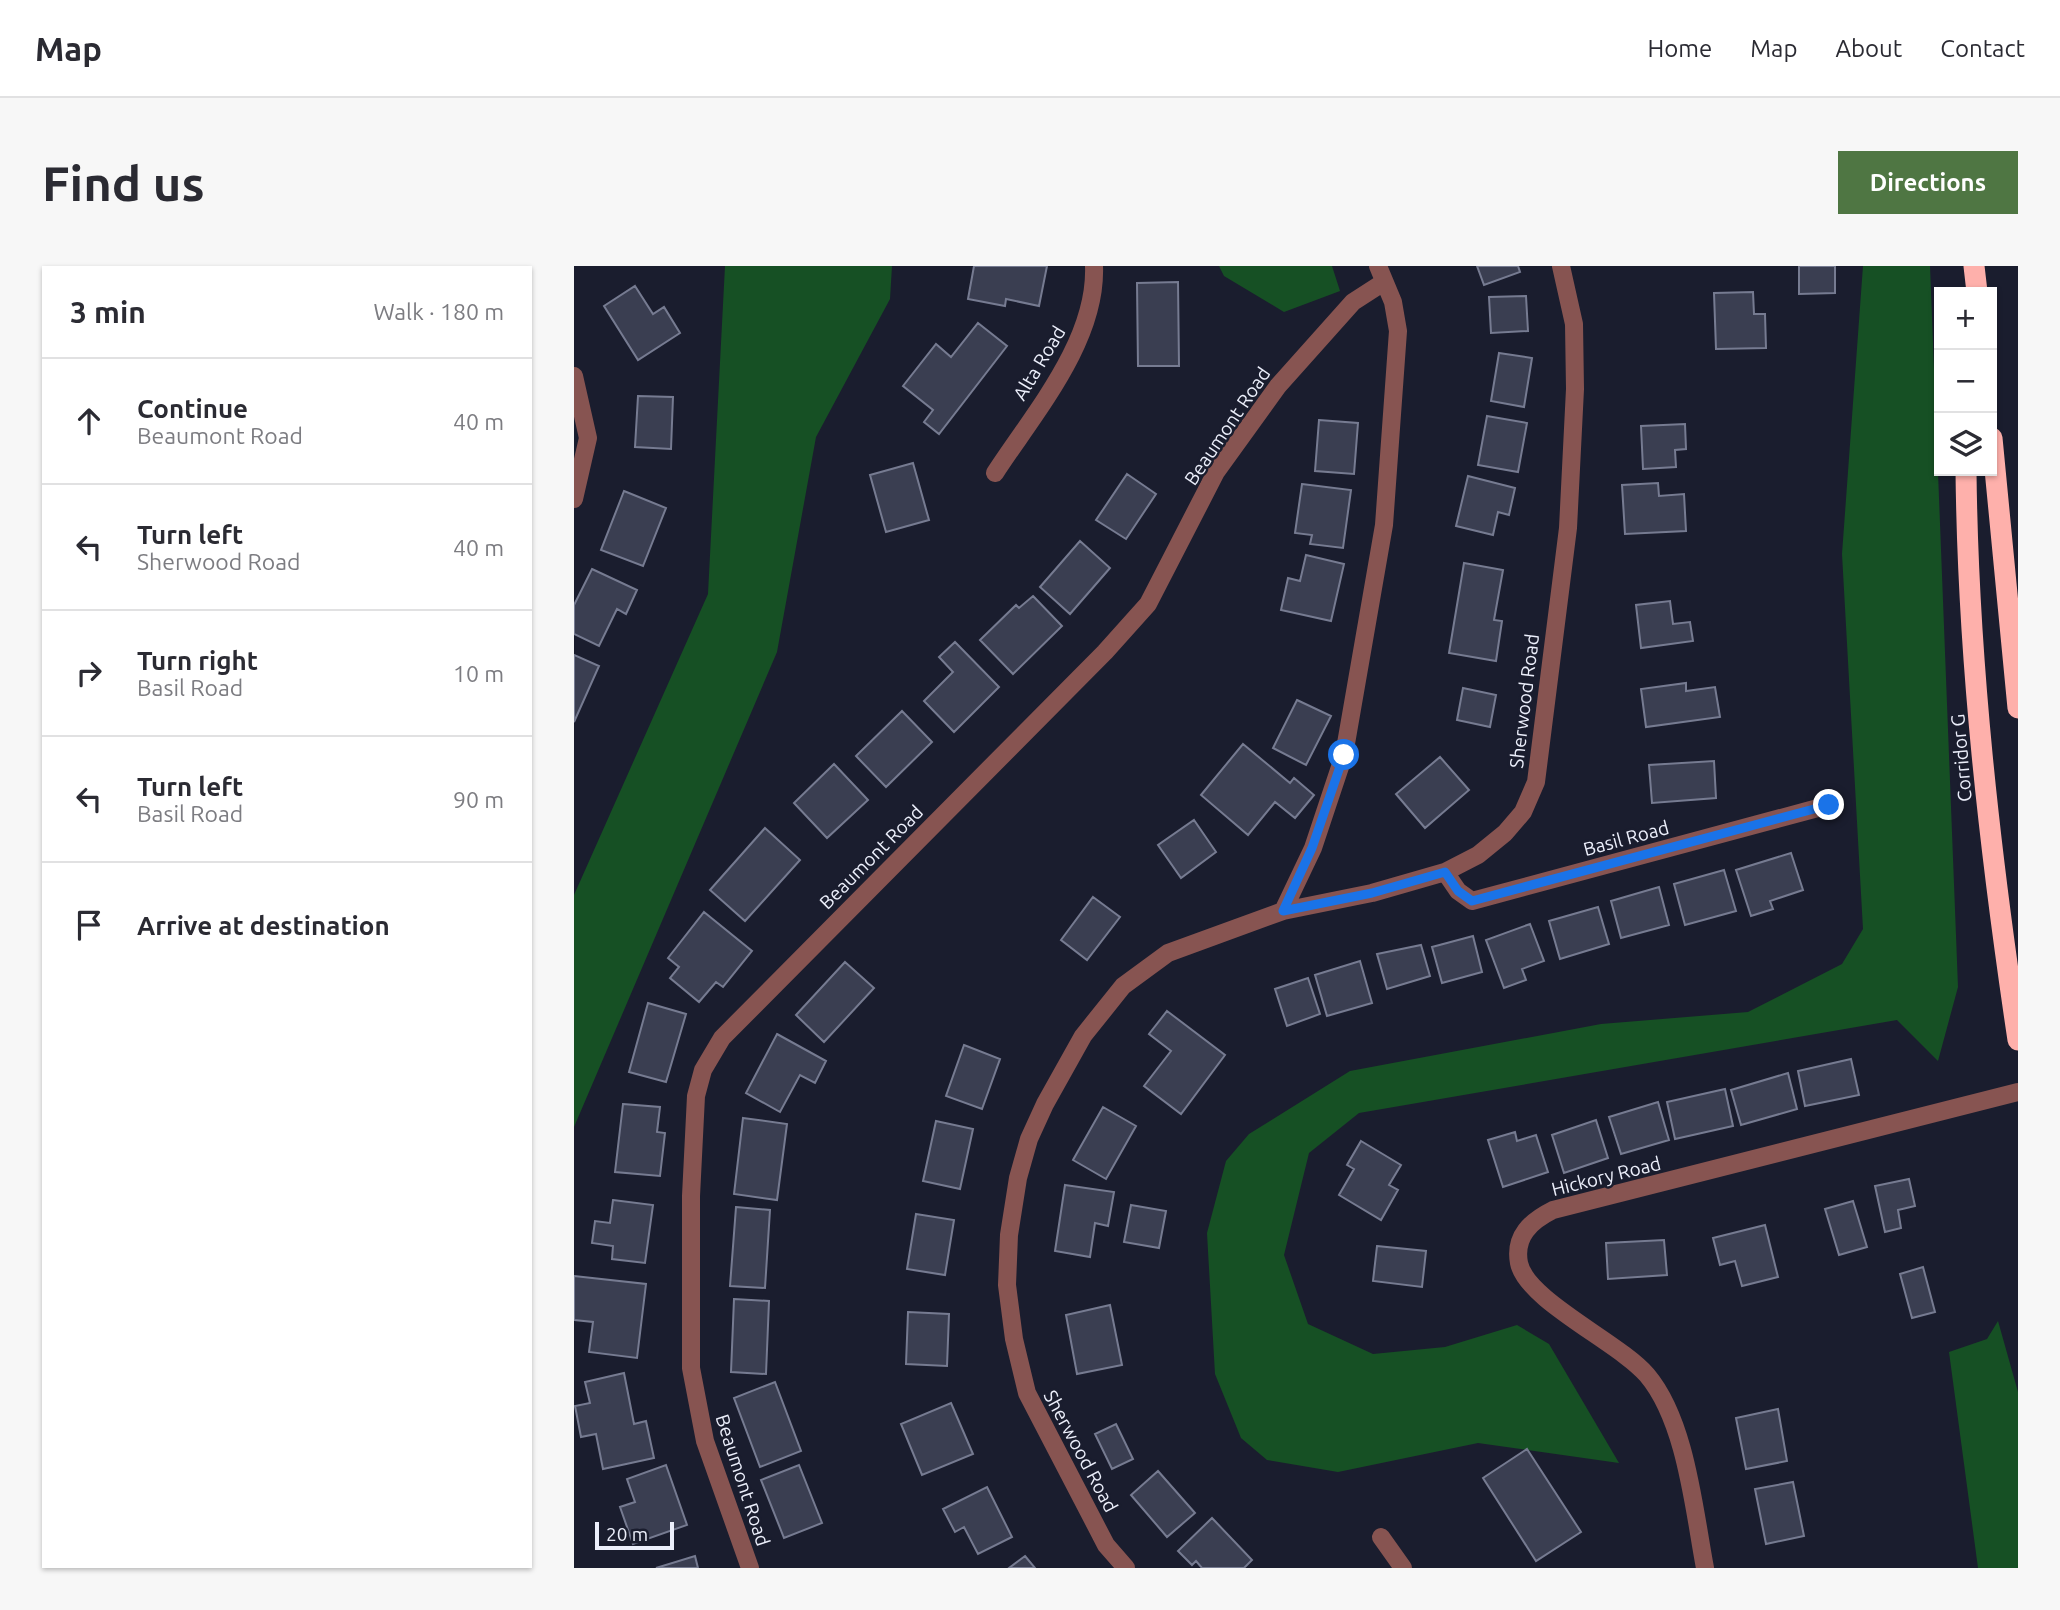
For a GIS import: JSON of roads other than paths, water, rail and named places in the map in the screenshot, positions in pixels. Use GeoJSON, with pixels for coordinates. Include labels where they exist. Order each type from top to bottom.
{"type":"FeatureCollection","features":[{"type":"Feature","properties":{"kind":"highway"},"geometry":{"type":"LineString","coordinates":[[1968,287],[1972,266]]}},
{"type":"Feature","properties":{"kind":"highway"},"geometry":{"type":"LineString","coordinates":[[1972,266],[1976,287]]}},
{"type":"Feature","properties":{"kind":"highway","name":"Corridor G"},"geometry":{"type":"LineString","coordinates":[[1966,476],[1967,542],[1984,771],[2003,942],[2018,1040]]}},
{"type":"Feature","properties":{"kind":"highway"},"geometry":{"type":"LineString","coordinates":[[1996,476],[2018,708]]}},
{"type":"Feature","properties":{"kind":"street","name":"Alta Road"},"geometry":{"type":"LineString","coordinates":[[995,473],[1081,339],[1095,287],[1094,266]]}},
{"type":"Feature","properties":{"kind":"street","name":"Sherwood Road"},"geometry":{"type":"LineString","coordinates":[[1126,1568],[1106,1545],[1027,1393],[1014,1339],[1007,1285],[1009,1235],[1018,1178],[1029,1139],[1083,1037],[1123,986],[1168,953],[1283,911],[1372,893],[1445,872],[1478,855],[1505,833],[1523,812],[1536,782],[1568,528],[1575,389],[1574,324],[1561,266]]}},
{"type":"Feature","properties":{"kind":"street","name":"Beaumont Road"},"geometry":{"type":"LineString","coordinates":[[750,1568],[705,1441],[691,1368],[691,1196],[696,1096],[703,1070],[722,1038],[1105,652],[1148,604],[1216,472],[1278,386],[1381,274],[1393,302],[1398,331],[1384,525],[1344,755],[1312,848],[1283,911]]}},
{"type":"Feature","properties":{"kind":"street"},"geometry":{"type":"LineString","coordinates":[[574,376],[588,438],[574,499]]}},
{"type":"Feature","properties":{"kind":"street","name":"Basil Road"},"geometry":{"type":"LineString","coordinates":[[1445,872],[1458,891],[1472,901],[1829,805]]}},
{"type":"Feature","properties":{"kind":"street","name":"Hickory Road"},"geometry":{"type":"LineString","coordinates":[[1705,1568],[1674,1422],[1647,1375],[1532,1285],[1519,1265],[1519,1241],[1532,1220],[1553,1210],[2018,1092]]}},
{"type":"Feature","properties":{"kind":"street"},"geometry":{"type":"LineString","coordinates":[[1381,1538],[1403,1568]]}}]}
